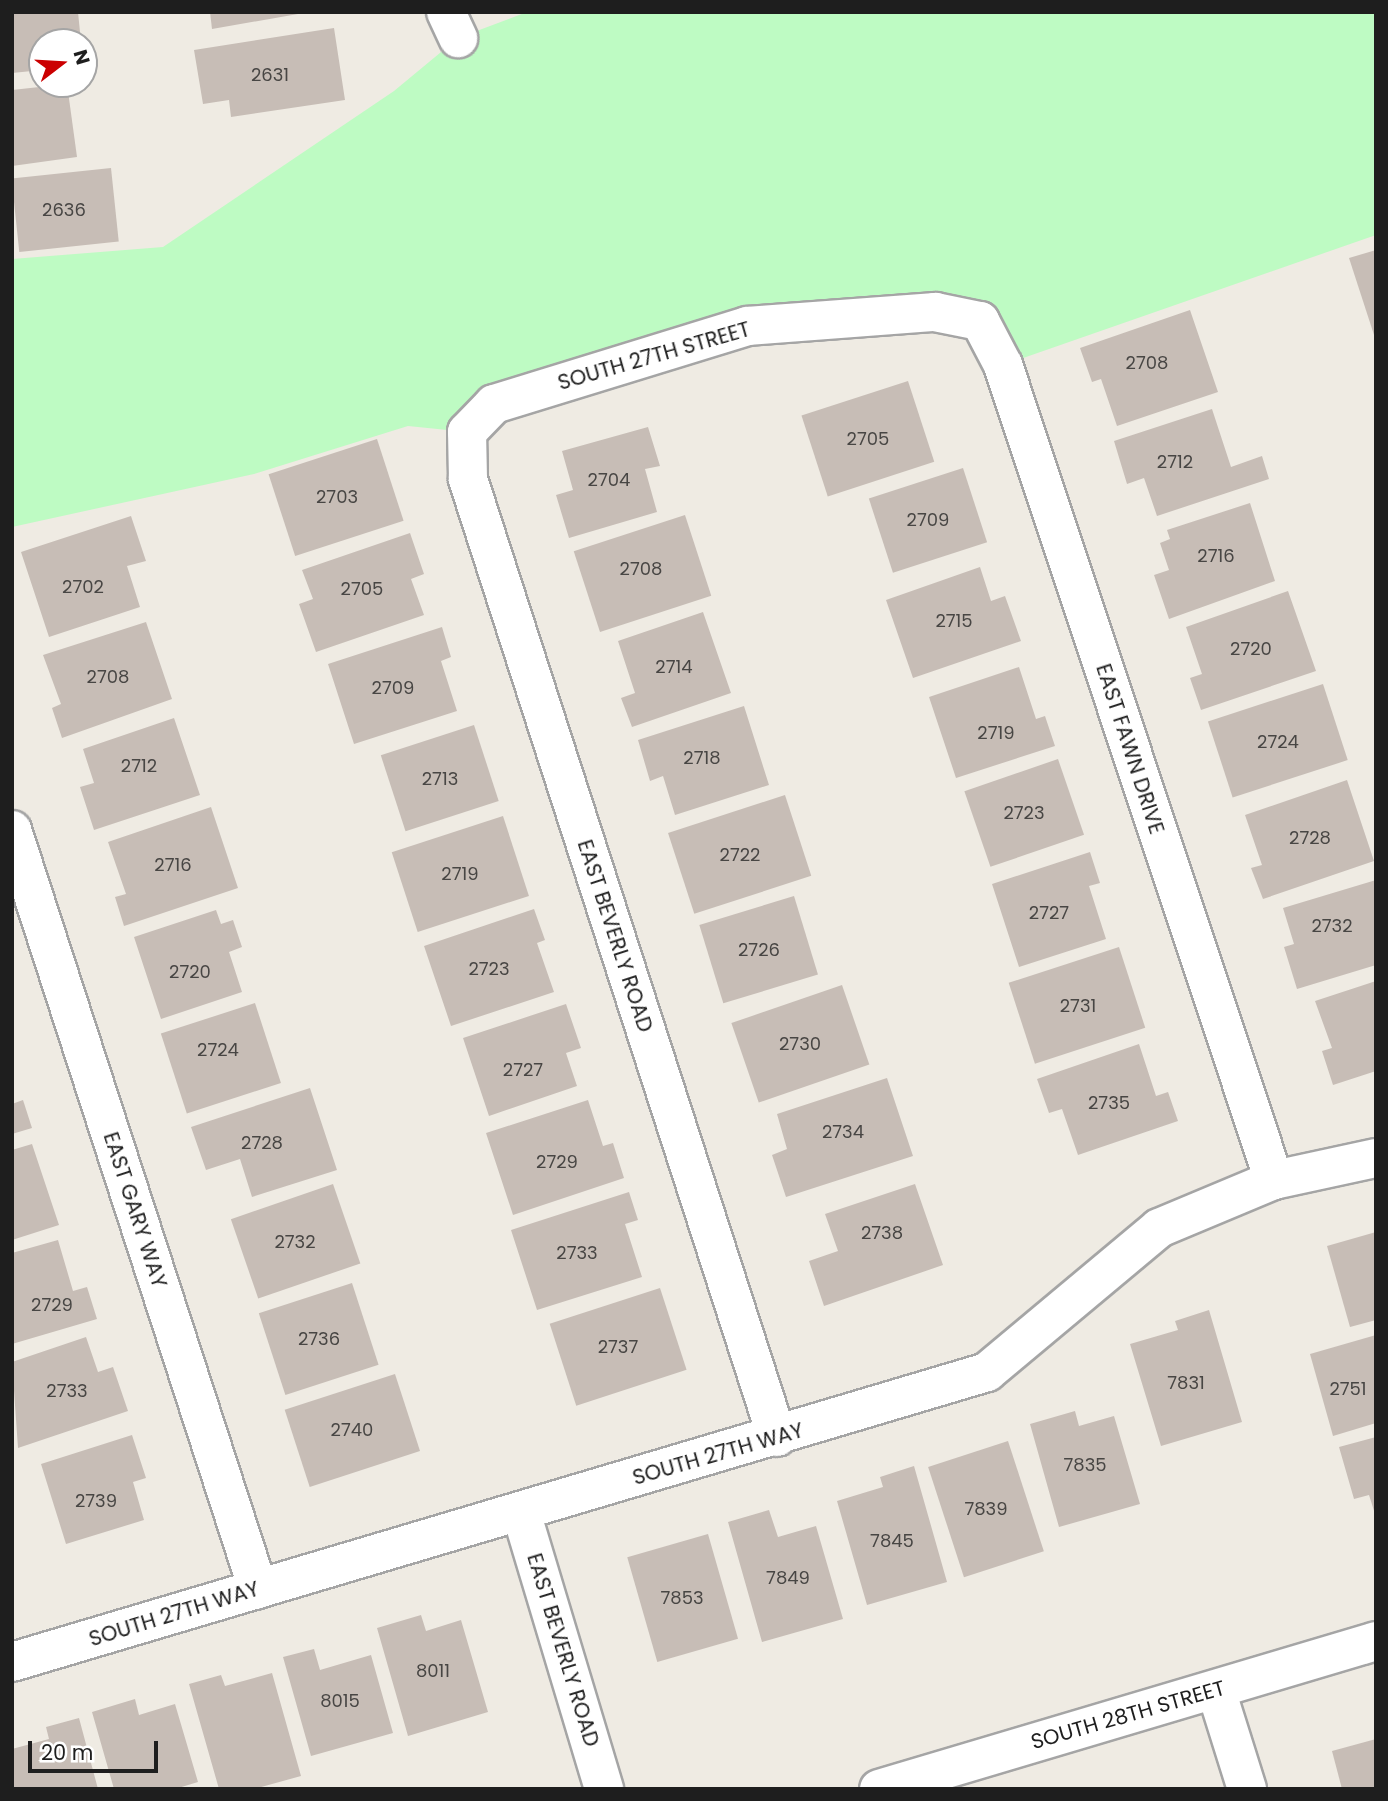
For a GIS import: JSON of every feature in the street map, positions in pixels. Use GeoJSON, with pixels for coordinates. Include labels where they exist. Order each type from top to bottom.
{"type":"FeatureCollection","features":[{"type":"Feature","properties":{"kind":"street","name":"SOUTH 27TH STREET"},"geometry":{"type":"LineString","coordinates":[[467,432],[494,404],[747,326],[935,313],[980,321]]}},
{"type":"Feature","properties":{"kind":"street","name":"EAST FAWN DRIVE"},"geometry":{"type":"LineString","coordinates":[[980,321],[1003,365],[1274,1180]]}},
{"type":"Feature","properties":{"kind":"street","name":"EAST BEVERLY ROAD"},"geometry":{"type":"LineString","coordinates":[[467,432],[468,479],[777,1437]]}},
{"type":"Feature","properties":{"kind":"street","name":"EAST GARY WAY"},"geometry":{"type":"LineString","coordinates":[[12,830],[258,1589]]}},
{"type":"Feature","properties":{"kind":"street","name":"SOUTH 27TH WAY"},"geometry":{"type":"LineString","coordinates":[[12,1662],[777,1437],[987,1372],[1159,1228],[1274,1180],[1376,1158]]}},
{"type":"Feature","properties":{"kind":"street","name":"EAST BEVERLY ROAD"},"geometry":{"type":"LineString","coordinates":[[521,1512],[604,1789]]}},
{"type":"Feature","properties":{"kind":"street","name":"SOUTH 28TH STREET"},"geometry":{"type":"LineString","coordinates":[[879,1789],[1376,1641]]}},
{"type":"Feature","properties":{"kind":"street"},"geometry":{"type":"LineString","coordinates":[[1216,1689],[1247,1786]]}},
{"type":"Feature","properties":{"kind":"green space"},"geometry":{"type":"Polygon","coordinates":[[[527,12],[1376,12],[1376,235],[1003,365],[980,322],[747,326],[467,432],[408,426],[254,474],[12,527],[12,259],[163,247],[394,91],[458,38],[527,12]]]}},
{"type":"Feature","properties":{"kind":"building"},"geometry":{"type":"Polygon","coordinates":[[[12,12],[78,12],[80,28],[28,28],[28,71],[12,73],[12,12]]]}},
{"type":"Feature","properties":{"kind":"building"},"geometry":{"type":"Polygon","coordinates":[[[210,12],[298,12],[298,14],[212,29],[210,12]]]}},
{"type":"Feature","properties":{"kind":"building"},"geometry":{"type":"Polygon","coordinates":[[[334,28],[345,100],[231,117],[229,100],[203,104],[194,50],[334,28]]]}},
{"type":"Feature","properties":{"kind":"building"},"geometry":{"type":"Polygon","coordinates":[[[28,88],[28,98],[69,98],[77,157],[12,166],[12,90],[28,88]]]}},
{"type":"Feature","properties":{"kind":"building"},"geometry":{"type":"Polygon","coordinates":[[[111,168],[119,242],[19,252],[12,178],[111,168]]]}},
{"type":"Feature","properties":{"kind":"building"},"geometry":{"type":"Polygon","coordinates":[[[1376,250],[1376,338],[1375,338],[1349,258],[1376,250]]]}},
{"type":"Feature","properties":{"kind":"building"},"geometry":{"type":"Polygon","coordinates":[[[1190,310],[1218,392],[1117,426],[1101,379],[1092,382],[1080,348],[1190,310]]]}},
{"type":"Feature","properties":{"kind":"building"},"geometry":{"type":"Polygon","coordinates":[[[908,381],[934,462],[828,496],[801,416],[908,381]]]}},
{"type":"Feature","properties":{"kind":"building"},"geometry":{"type":"Polygon","coordinates":[[[1212,409],[1231,467],[1262,456],[1269,479],[1157,516],[1144,478],[1127,484],[1114,441],[1212,409]]]}},
{"type":"Feature","properties":{"kind":"building"},"geometry":{"type":"Polygon","coordinates":[[[648,427],[660,466],[645,469],[657,512],[569,538],[556,495],[573,490],[562,451],[648,427]]]}},
{"type":"Feature","properties":{"kind":"building"},"geometry":{"type":"Polygon","coordinates":[[[377,439],[404,521],[295,556],[269,474],[377,439]]]}},
{"type":"Feature","properties":{"kind":"building"},"geometry":{"type":"Polygon","coordinates":[[[963,468],[987,542],[893,573],[869,499],[963,468]]]}},
{"type":"Feature","properties":{"kind":"building"},"geometry":{"type":"Polygon","coordinates":[[[1250,503],[1275,581],[1169,619],[1154,575],[1169,570],[1160,543],[1170,539],[1167,530],[1250,503]]]}},
{"type":"Feature","properties":{"kind":"building"},"geometry":{"type":"Polygon","coordinates":[[[685,515],[711,596],[600,632],[574,551],[685,515]]]}},
{"type":"Feature","properties":{"kind":"building"},"geometry":{"type":"Polygon","coordinates":[[[131,516],[146,561],[127,566],[140,607],[49,637],[21,552],[131,516]]]}},
{"type":"Feature","properties":{"kind":"building"},"geometry":{"type":"Polygon","coordinates":[[[410,533],[424,574],[411,579],[424,615],[316,652],[299,604],[313,599],[302,570],[410,533]]]}},
{"type":"Feature","properties":{"kind":"building"},"geometry":{"type":"Polygon","coordinates":[[[980,567],[991,601],[1005,596],[1021,641],[913,678],[886,600],[980,567]]]}},
{"type":"Feature","properties":{"kind":"building"},"geometry":{"type":"Polygon","coordinates":[[[1288,591],[1316,671],[1201,710],[1190,678],[1202,674],[1186,627],[1288,591]]]}},
{"type":"Feature","properties":{"kind":"building"},"geometry":{"type":"Polygon","coordinates":[[[703,612],[731,693],[632,727],[621,698],[635,693],[618,641],[703,612]]]}},
{"type":"Feature","properties":{"kind":"building"},"geometry":{"type":"Polygon","coordinates":[[[146,622],[172,699],[62,738],[52,708],[61,704],[43,655],[146,622]]]}},
{"type":"Feature","properties":{"kind":"building"},"geometry":{"type":"Polygon","coordinates":[[[442,627],[451,657],[441,661],[457,711],[354,744],[328,664],[442,627]]]}},
{"type":"Feature","properties":{"kind":"building"},"geometry":{"type":"Polygon","coordinates":[[[1019,667],[1036,719],[1045,716],[1055,746],[956,778],[929,697],[1019,667]]]}},
{"type":"Feature","properties":{"kind":"building"},"geometry":{"type":"Polygon","coordinates":[[[1323,684],[1348,760],[1233,797],[1208,721],[1323,684]]]}},
{"type":"Feature","properties":{"kind":"building"},"geometry":{"type":"Polygon","coordinates":[[[744,706],[769,785],[675,815],[663,776],[650,781],[638,740],[744,706]]]}},
{"type":"Feature","properties":{"kind":"building"},"geometry":{"type":"Polygon","coordinates":[[[174,718],[200,795],[94,830],[80,787],[94,783],[83,749],[174,718]]]}},
{"type":"Feature","properties":{"kind":"building"},"geometry":{"type":"Polygon","coordinates":[[[474,725],[499,801],[406,831],[381,755],[474,725]]]}},
{"type":"Feature","properties":{"kind":"building"},"geometry":{"type":"Polygon","coordinates":[[[1058,759],[1084,835],[990,867],[964,791],[1058,759]]]}},
{"type":"Feature","properties":{"kind":"building"},"geometry":{"type":"Polygon","coordinates":[[[1347,780],[1374,861],[1263,899],[1251,868],[1262,865],[1245,815],[1347,780]]]}},
{"type":"Feature","properties":{"kind":"building"},"geometry":{"type":"Polygon","coordinates":[[[785,795],[811,876],[694,914],[668,833],[785,795]]]}},
{"type":"Feature","properties":{"kind":"building"},"geometry":{"type":"Polygon","coordinates":[[[211,807],[238,888],[124,926],[115,897],[126,894],[108,842],[211,807]]]}},
{"type":"Feature","properties":{"kind":"building"},"geometry":{"type":"Polygon","coordinates":[[[503,816],[529,896],[418,932],[392,852],[503,816]]]}},
{"type":"Feature","properties":{"kind":"building"},"geometry":{"type":"Polygon","coordinates":[[[1090,852],[1100,883],[1089,886],[1106,939],[1019,967],[992,884],[1090,852]]]}},
{"type":"Feature","properties":{"kind":"building"},"geometry":{"type":"Polygon","coordinates":[[[1376,880],[1376,965],[1297,989],[1284,947],[1294,944],[1283,908],[1376,880]]]}},
{"type":"Feature","properties":{"kind":"building"},"geometry":{"type":"Polygon","coordinates":[[[794,896],[818,974],[723,1003],[699,925],[794,896]]]}},
{"type":"Feature","properties":{"kind":"building"},"geometry":{"type":"Polygon","coordinates":[[[534,909],[545,940],[537,943],[554,992],[451,1026],[424,946],[534,909]]]}},
{"type":"Feature","properties":{"kind":"building"},"geometry":{"type":"Polygon","coordinates":[[[216,910],[221,924],[233,920],[242,947],[229,952],[242,992],[161,1019],[134,937],[216,910]]]}},
{"type":"Feature","properties":{"kind":"building"},"geometry":{"type":"Polygon","coordinates":[[[1119,947],[1145,1028],[1035,1064],[1009,983],[1119,947]]]}},
{"type":"Feature","properties":{"kind":"building"},"geometry":{"type":"Polygon","coordinates":[[[1376,981],[1376,1071],[1333,1085],[1322,1051],[1332,1048],[1315,1001],[1376,981]]]}},
{"type":"Feature","properties":{"kind":"building"},"geometry":{"type":"Polygon","coordinates":[[[842,985],[869,1064],[759,1103],[731,1023],[842,985]]]}},
{"type":"Feature","properties":{"kind":"building"},"geometry":{"type":"Polygon","coordinates":[[[255,1003],[281,1083],[187,1113],[161,1034],[255,1003]]]}},
{"type":"Feature","properties":{"kind":"building"},"geometry":{"type":"Polygon","coordinates":[[[566,1004],[581,1048],[566,1053],[577,1086],[489,1116],[463,1038],[566,1004]]]}},
{"type":"Feature","properties":{"kind":"building"},"geometry":{"type":"Polygon","coordinates":[[[1139,1044],[1156,1096],[1168,1092],[1178,1121],[1078,1155],[1062,1109],[1049,1113],[1037,1079],[1139,1044]]]}},
{"type":"Feature","properties":{"kind":"building"},"geometry":{"type":"Polygon","coordinates":[[[887,1078],[913,1156],[786,1197],[772,1155],[787,1149],[777,1114],[887,1078]]]}},
{"type":"Feature","properties":{"kind":"building"},"geometry":{"type":"Polygon","coordinates":[[[310,1088],[337,1170],[252,1197],[240,1159],[206,1170],[191,1127],[310,1088]]]}},
{"type":"Feature","properties":{"kind":"building"},"geometry":{"type":"Polygon","coordinates":[[[23,1100],[32,1128],[12,1134],[12,1104],[23,1100]]]}},
{"type":"Feature","properties":{"kind":"building"},"geometry":{"type":"Polygon","coordinates":[[[588,1100],[603,1146],[613,1143],[624,1178],[513,1215],[486,1133],[588,1100]]]}},
{"type":"Feature","properties":{"kind":"building"},"geometry":{"type":"Polygon","coordinates":[[[32,1144],[59,1225],[12,1240],[12,1150],[32,1144]]]}},
{"type":"Feature","properties":{"kind":"building"},"geometry":{"type":"Polygon","coordinates":[[[333,1184],[360,1263],[258,1299],[231,1219],[333,1184]]]}},
{"type":"Feature","properties":{"kind":"building"},"geometry":{"type":"Polygon","coordinates":[[[915,1184],[943,1265],[824,1306],[809,1261],[838,1251],[825,1214],[915,1184]]]}},
{"type":"Feature","properties":{"kind":"building"},"geometry":{"type":"Polygon","coordinates":[[[629,1192],[638,1220],[625,1224],[642,1277],[537,1310],[511,1230],[629,1192]]]}},
{"type":"Feature","properties":{"kind":"building"},"geometry":{"type":"Polygon","coordinates":[[[1376,1232],[1376,1320],[1350,1327],[1327,1246],[1376,1232]]]}},
{"type":"Feature","properties":{"kind":"building"},"geometry":{"type":"Polygon","coordinates":[[[58,1240],[73,1291],[87,1287],[97,1319],[12,1344],[12,1253],[58,1240]]]}},
{"type":"Feature","properties":{"kind":"building"},"geometry":{"type":"Polygon","coordinates":[[[352,1283],[379,1365],[285,1395],[259,1313],[352,1283]]]}},
{"type":"Feature","properties":{"kind":"building"},"geometry":{"type":"Polygon","coordinates":[[[660,1288],[687,1370],[576,1406],[550,1324],[660,1288]]]}},
{"type":"Feature","properties":{"kind":"building"},"geometry":{"type":"Polygon","coordinates":[[[1209,1310],[1242,1422],[1161,1446],[1130,1344],[1178,1330],[1175,1321],[1209,1310]]]}},
{"type":"Feature","properties":{"kind":"building"},"geometry":{"type":"Polygon","coordinates":[[[1376,1335],[1376,1423],[1333,1436],[1310,1354],[1376,1335]]]}},
{"type":"Feature","properties":{"kind":"building"},"geometry":{"type":"Polygon","coordinates":[[[86,1337],[98,1372],[113,1367],[128,1411],[18,1448],[12,1362],[86,1337]]]}},
{"type":"Feature","properties":{"kind":"building"},"geometry":{"type":"Polygon","coordinates":[[[395,1374],[420,1451],[310,1487],[285,1410],[395,1374]]]}},
{"type":"Feature","properties":{"kind":"building"},"geometry":{"type":"Polygon","coordinates":[[[1075,1411],[1079,1426],[1114,1416],[1140,1504],[1059,1527],[1030,1424],[1075,1411]]]}},
{"type":"Feature","properties":{"kind":"building"},"geometry":{"type":"Polygon","coordinates":[[[132,1435],[146,1478],[133,1482],[144,1520],[66,1544],[41,1464],[132,1435]]]}},
{"type":"Feature","properties":{"kind":"building"},"geometry":{"type":"Polygon","coordinates":[[[1376,1437],[1375,1514],[1369,1495],[1354,1499],[1339,1447],[1376,1437]]]}},
{"type":"Feature","properties":{"kind":"building"},"geometry":{"type":"Polygon","coordinates":[[[1008,1441],[1044,1551],[964,1577],[928,1467],[1008,1441]]]}},
{"type":"Feature","properties":{"kind":"building"},"geometry":{"type":"Polygon","coordinates":[[[914,1466],[947,1582],[867,1605],[837,1501],[883,1487],[880,1477],[914,1466]]]}},
{"type":"Feature","properties":{"kind":"building"},"geometry":{"type":"Polygon","coordinates":[[[769,1510],[778,1537],[816,1526],[843,1619],[762,1642],[728,1522],[769,1510]]]}},
{"type":"Feature","properties":{"kind":"building"},"geometry":{"type":"Polygon","coordinates":[[[708,1534],[738,1639],[657,1662],[627,1557],[708,1534]]]}},
{"type":"Feature","properties":{"kind":"building"},"geometry":{"type":"Polygon","coordinates":[[[421,1615],[426,1631],[461,1620],[488,1712],[408,1736],[377,1628],[421,1615]]]}},
{"type":"Feature","properties":{"kind":"building"},"geometry":{"type":"Polygon","coordinates":[[[314,1649],[320,1670],[371,1655],[393,1733],[311,1756],[283,1657],[314,1649]]]}},
{"type":"Feature","properties":{"kind":"building"},"geometry":{"type":"Polygon","coordinates":[[[272,1673],[301,1776],[254,1789],[219,1789],[189,1684],[221,1675],[225,1686],[272,1673]]]}},
{"type":"Feature","properties":{"kind":"building"},"geometry":{"type":"Polygon","coordinates":[[[135,1699],[139,1715],[175,1704],[198,1782],[175,1789],[114,1789],[92,1712],[135,1699]]]}},
{"type":"Feature","properties":{"kind":"building"},"geometry":{"type":"Polygon","coordinates":[[[79,1718],[98,1789],[12,1789],[12,1749],[49,1739],[46,1727],[79,1718]]]}},
{"type":"Feature","properties":{"kind":"building"},"geometry":{"type":"Polygon","coordinates":[[[1376,1739],[1376,1789],[1342,1789],[1332,1751],[1376,1739]]]}}]}
